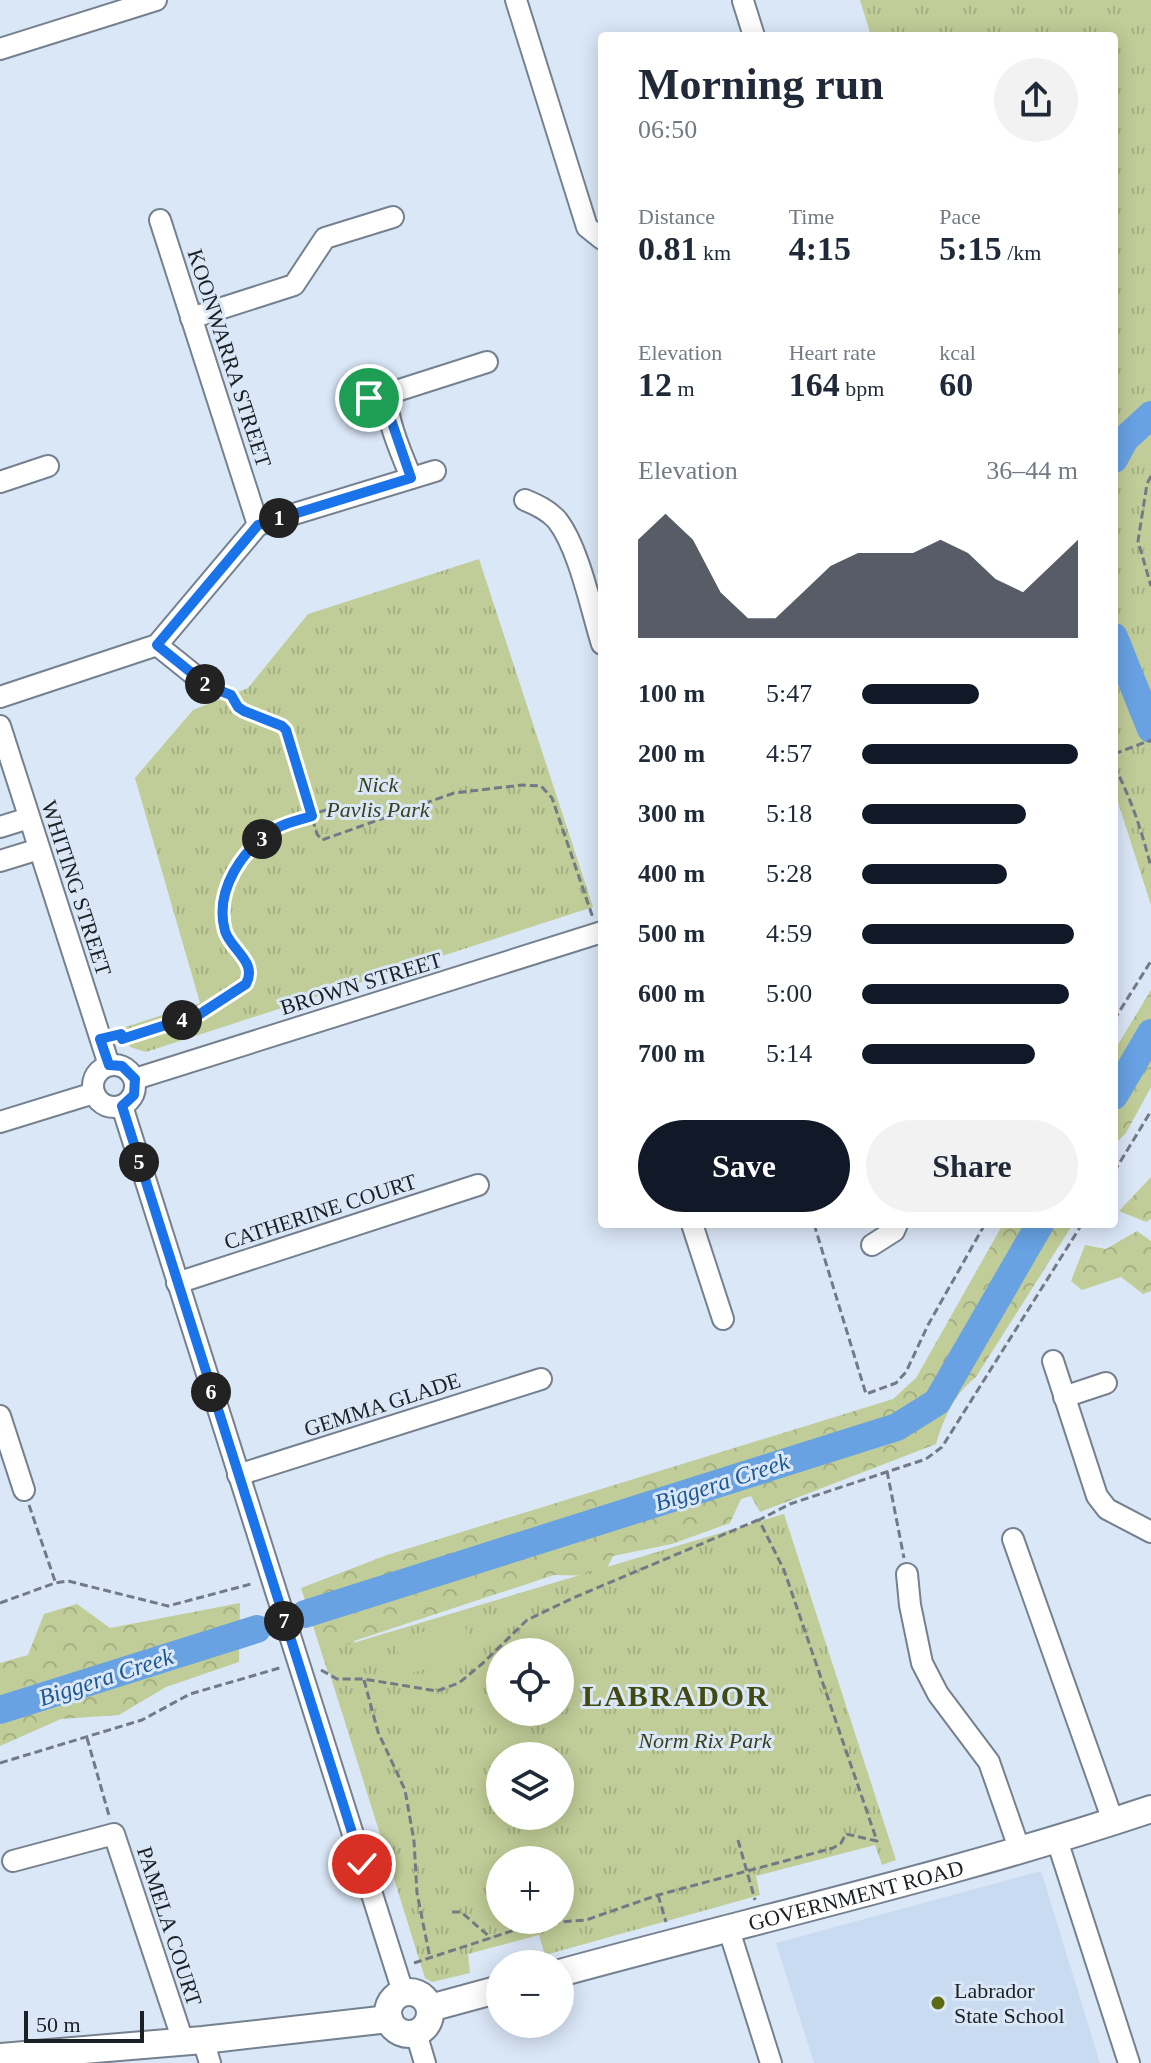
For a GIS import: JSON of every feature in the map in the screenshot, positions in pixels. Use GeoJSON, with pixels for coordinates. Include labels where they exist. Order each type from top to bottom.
{"type":"FeatureCollection","features":[{"type":"Feature","properties":{"kind":"main road","name":"GOVERNMENT ROAD"},"geometry":{"type":"LineString","coordinates":[[574,1969],[1020,1851],[1151,1809]]}},
{"type":"Feature","properties":{"kind":"main road"},"geometry":{"type":"LineString","coordinates":[[403,1992],[423,1996],[430,2008],[428,2024],[416,2033],[399,2032],[389,2019],[389,2005],[403,1992]]}},
{"type":"Feature","properties":{"kind":"main road"},"geometry":{"type":"LineString","coordinates":[[430,2008],[486,1993]]}},
{"type":"Feature","properties":{"kind":"main road"},"geometry":{"type":"LineString","coordinates":[[0,2057],[199,2048],[389,2019]]}},
{"type":"Feature","properties":{"kind":"street"},"geometry":{"type":"LineString","coordinates":[[0,49],[156,0]]}},
{"type":"Feature","properties":{"kind":"street"},"geometry":{"type":"LineString","coordinates":[[516,0],[587,227],[598,236]]}},
{"type":"Feature","properties":{"kind":"street"},"geometry":{"type":"LineString","coordinates":[[743,1],[753,32]]}},
{"type":"Feature","properties":{"kind":"street"},"geometry":{"type":"LineString","coordinates":[[191,318],[297,283],[325,238],[393,217]]}},
{"type":"Feature","properties":{"kind":"street","name":"KOONWARRA STREET"},"geometry":{"type":"LineString","coordinates":[[160,220],[258,525]]}},
{"type":"Feature","properties":{"kind":"street"},"geometry":{"type":"LineString","coordinates":[[411,478],[388,411],[378,398],[487,362]]}},
{"type":"Feature","properties":{"kind":"street"},"geometry":{"type":"LineString","coordinates":[[0,482],[48,466]]}},
{"type":"Feature","properties":{"kind":"street"},"geometry":{"type":"LineString","coordinates":[[0,697],[157,645],[258,525],[435,471]]}},
{"type":"Feature","properties":{"kind":"street"},"geometry":{"type":"LineString","coordinates":[[525,500],[544,508],[564,531],[598,631]]}},
{"type":"Feature","properties":{"kind":"street"},"geometry":{"type":"LineString","coordinates":[[157,645],[208,686]]}},
{"type":"Feature","properties":{"kind":"street","name":"WHITING STREET"},"geometry":{"type":"LineString","coordinates":[[0,726],[109,1065]]}},
{"type":"Feature","properties":{"kind":"street"},"geometry":{"type":"LineString","coordinates":[[0,827],[29,818]]}},
{"type":"Feature","properties":{"kind":"street"},"geometry":{"type":"LineString","coordinates":[[0,861],[39,849]]}},
{"type":"Feature","properties":{"kind":"street","name":"BROWN STREET"},"geometry":{"type":"LineString","coordinates":[[135,1079],[598,937]]}},
{"type":"Feature","properties":{"kind":"street"},"geometry":{"type":"LineString","coordinates":[[109,1065],[122,1066],[135,1079],[134,1095],[122,1106],[108,1106],[94,1093],[96,1076],[109,1065]]}},
{"type":"Feature","properties":{"kind":"street"},"geometry":{"type":"LineString","coordinates":[[0,1122],[94,1093]]}},
{"type":"Feature","properties":{"kind":"street"},"geometry":{"type":"LineString","coordinates":[[122,1106],[403,1992]]}},
{"type":"Feature","properties":{"kind":"street","name":"CATHERINE COURT"},"geometry":{"type":"LineString","coordinates":[[177,1283],[478,1185]]}},
{"type":"Feature","properties":{"kind":"street"},"geometry":{"type":"LineString","coordinates":[[693,1228],[723,1319]]}},
{"type":"Feature","properties":{"kind":"street"},"geometry":{"type":"LineString","coordinates":[[872,1245],[895,1228]]}},
{"type":"Feature","properties":{"kind":"street"},"geometry":{"type":"LineString","coordinates":[[1053,1361],[1101,1503],[1151,1532]]}},
{"type":"Feature","properties":{"kind":"street","name":"GEMMA GLADE"},"geometry":{"type":"LineString","coordinates":[[238,1475],[541,1379]]}},
{"type":"Feature","properties":{"kind":"street"},"geometry":{"type":"LineString","coordinates":[[1064,1397],[1106,1383]]}},
{"type":"Feature","properties":{"kind":"street"},"geometry":{"type":"LineString","coordinates":[[0,1416],[24,1490]]}},
{"type":"Feature","properties":{"kind":"street"},"geometry":{"type":"LineString","coordinates":[[1013,1539],[1113,1821]]}},
{"type":"Feature","properties":{"kind":"street"},"geometry":{"type":"LineString","coordinates":[[907,1574],[922,1663],[938,1694],[989,1762],[1020,1851]]}},
{"type":"Feature","properties":{"kind":"street","name":"PAMELA COURT"},"geometry":{"type":"LineString","coordinates":[[13,1861],[114,1834],[199,2048]]}},
{"type":"Feature","properties":{"kind":"street"},"geometry":{"type":"LineString","coordinates":[[1057,1840],[1129,2063]]}},
{"type":"Feature","properties":{"kind":"street"},"geometry":{"type":"LineString","coordinates":[[729,1930],[771,2063]]}},
{"type":"Feature","properties":{"kind":"street"},"geometry":{"type":"LineString","coordinates":[[416,2033],[425,2063]]}},
{"type":"Feature","properties":{"kind":"path"},"geometry":{"type":"LineString","coordinates":[[1151,476],[1138,541],[1151,586]]}},
{"type":"Feature","properties":{"kind":"path"},"geometry":{"type":"LineString","coordinates":[[208,686],[231,695],[244,711],[286,730],[317,834],[322,840],[454,793],[522,785],[541,786],[552,798],[598,928]]}},
{"type":"Feature","properties":{"kind":"path"},"geometry":{"type":"LineString","coordinates":[[1118,751],[1151,740]]}},
{"type":"Feature","properties":{"kind":"path"},"geometry":{"type":"LineString","coordinates":[[1118,773],[1129,794],[1151,867]]}},
{"type":"Feature","properties":{"kind":"path"},"geometry":{"type":"LineString","coordinates":[[100,1039],[121,1034],[122,1039],[200,1014],[246,984],[250,977],[247,962],[231,944],[225,929],[223,895],[227,883],[250,851],[266,836],[283,825],[337,806]]}},
{"type":"Feature","properties":{"kind":"path"},"geometry":{"type":"LineString","coordinates":[[1118,1014],[1151,961]]}},
{"type":"Feature","properties":{"kind":"path"},"geometry":{"type":"LineString","coordinates":[[1118,1165],[1151,1111]]}},
{"type":"Feature","properties":{"kind":"path"},"geometry":{"type":"LineString","coordinates":[[815,1228],[866,1394],[896,1383],[906,1372],[928,1325],[983,1228]]}},
{"type":"Feature","properties":{"kind":"path"},"geometry":{"type":"LineString","coordinates":[[322,1671],[337,1679],[364,1679],[437,1691],[459,1683],[527,1620],[573,1598],[790,1504],[926,1459],[942,1447],[1079,1228]]}},
{"type":"Feature","properties":{"kind":"path"},"geometry":{"type":"LineString","coordinates":[[887,1471],[907,1574]]}},
{"type":"Feature","properties":{"kind":"path"},"geometry":{"type":"LineString","coordinates":[[24,1490],[55,1583]]}},
{"type":"Feature","properties":{"kind":"path"},"geometry":{"type":"LineString","coordinates":[[411,1960],[413,1964],[533,1924],[586,1920],[658,1895],[833,1848],[841,1843],[846,1834],[877,1841],[784,1570],[759,1520]]}},
{"type":"Feature","properties":{"kind":"path"},"geometry":{"type":"LineString","coordinates":[[0,1603],[68,1581],[168,1606],[251,1584]]}},
{"type":"Feature","properties":{"kind":"path"},"geometry":{"type":"LineString","coordinates":[[0,1763],[142,1720],[190,1694],[284,1667]]}},
{"type":"Feature","properties":{"kind":"path"},"geometry":{"type":"LineString","coordinates":[[364,1679],[378,1732],[405,1790],[414,1841],[417,1893],[430,1958]]}},
{"type":"Feature","properties":{"kind":"path"},"geometry":{"type":"LineString","coordinates":[[87,1737],[114,1834]]}},
{"type":"Feature","properties":{"kind":"path"},"geometry":{"type":"LineString","coordinates":[[738,1840],[757,1907]]}},
{"type":"Feature","properties":{"kind":"path"},"geometry":{"type":"LineString","coordinates":[[658,1895],[667,1924]]}},
{"type":"Feature","properties":{"kind":"path"},"geometry":{"type":"LineString","coordinates":[[452,1912],[461,1912],[491,1938]]}},
{"type":"Feature","properties":{"kind":"shaded area","name":"Labrador State School"},"geometry":{"type":"Polygon","coordinates":[[[1041,1871],[1100,2063],[814,2063],[776,1943],[1041,1871]]]}},
{"type":"Feature","properties":{"kind":"green space"},"geometry":{"type":"Polygon","coordinates":[[[860,0],[1151,0],[1151,905],[1118,802],[1118,32],[870,32],[860,0]]]}},
{"type":"Feature","properties":{"kind":"green space","name":"Nick Pavlis Park"},"geometry":{"type":"Polygon","coordinates":[[[479,559],[593,907],[146,1052],[130,1047],[122,1028],[200,1003],[135,778],[193,710],[248,688],[308,614],[479,559]]]}},
{"type":"Feature","properties":{"kind":"green space"},"geometry":{"type":"Polygon","coordinates":[[[1151,990],[1151,1087],[1126,1133],[1118,1141],[1118,1044],[1151,990]]]}},
{"type":"Feature","properties":{"kind":"green space"},"geometry":{"type":"Polygon","coordinates":[[[1151,1177],[1151,1219],[1146,1222],[1119,1211],[1151,1177]]]}},
{"type":"Feature","properties":{"kind":"green space"},"geometry":{"type":"Polygon","coordinates":[[[1001,1228],[1070,1228],[976,1377],[956,1399],[936,1444],[760,1512],[751,1496],[741,1499],[730,1523],[672,1544],[613,1556],[603,1576],[554,1575],[354,1641],[355,1670],[328,1673],[301,1588],[387,1555],[893,1399],[916,1378],[1001,1228]]]}},
{"type":"Feature","properties":{"kind":"green space"},"geometry":{"type":"Polygon","coordinates":[[[1137,1231],[1151,1241],[1151,1291],[1143,1294],[1121,1277],[1082,1290],[1071,1281],[1085,1245],[1106,1249],[1137,1231]]]}},
{"type":"Feature","properties":{"kind":"green space","name":"Norm Rix Park"},"geometry":{"type":"Polygon","coordinates":[[[784,1514],[896,1860],[882,1865],[875,1845],[756,1876],[760,1895],[563,1950],[544,1950],[539,1935],[468,1954],[470,1973],[432,1982],[425,1978],[323,1652],[784,1514]]]}},
{"type":"Feature","properties":{"kind":"green space"},"geometry":{"type":"Polygon","coordinates":[[[240,1603],[239,1662],[166,1687],[119,1715],[61,1719],[0,1746],[0,1663],[28,1655],[44,1614],[77,1604],[110,1628],[240,1603]]]}},
{"type":"Feature","properties":{"kind":"green space"},"geometry":{"type":"Polygon","coordinates":[[[463,1619],[474,1653],[406,1675],[394,1641],[463,1619]]]}},
{"type":"Feature","properties":{"kind":"waterway","name":"Biggera Creek"},"geometry":{"type":"LineString","coordinates":[[1118,452],[1125,439],[1151,415]]}},
{"type":"Feature","properties":{"kind":"waterway","name":"Biggera Creek"},"geometry":{"type":"LineString","coordinates":[[1118,647],[1151,729]]}},
{"type":"Feature","properties":{"kind":"waterway","name":"Biggera Creek"},"geometry":{"type":"LineString","coordinates":[[1118,1089],[1151,1033]]}},
{"type":"Feature","properties":{"kind":"waterway","name":"Biggera Creek"},"geometry":{"type":"LineString","coordinates":[[305,1614],[897,1427],[937,1402],[1038,1228]]}},
{"type":"Feature","properties":{"kind":"waterway","name":"Biggera Creek"},"geometry":{"type":"LineString","coordinates":[[0,1710],[257,1629]]}},
{"type":"Feature","properties":{"kind":"place","name":"Labrador State School"},"geometry":{"type":"Point","coordinates":[938,2003]}},
{"type":"Feature","properties":{"kind":"district","name":"LABRADOR"},"geometry":{"type":"Point","coordinates":[676,1696]}},
{"type":"Feature","properties":{"kind":"route"},"geometry":{"type":"LineString","coordinates":[[362,1864],[122,1106],[134,1095],[135,1079],[122,1066],[109,1065],[100,1039],[121,1034],[122,1039],[200,1014],[246,984],[250,977],[247,962],[231,944],[225,929],[223,895],[227,883],[250,851],[266,836],[283,825],[312,816],[286,730],[244,711],[231,695],[208,686],[157,645],[258,525],[411,478],[388,411],[387,398],[369,398]]}}]}
